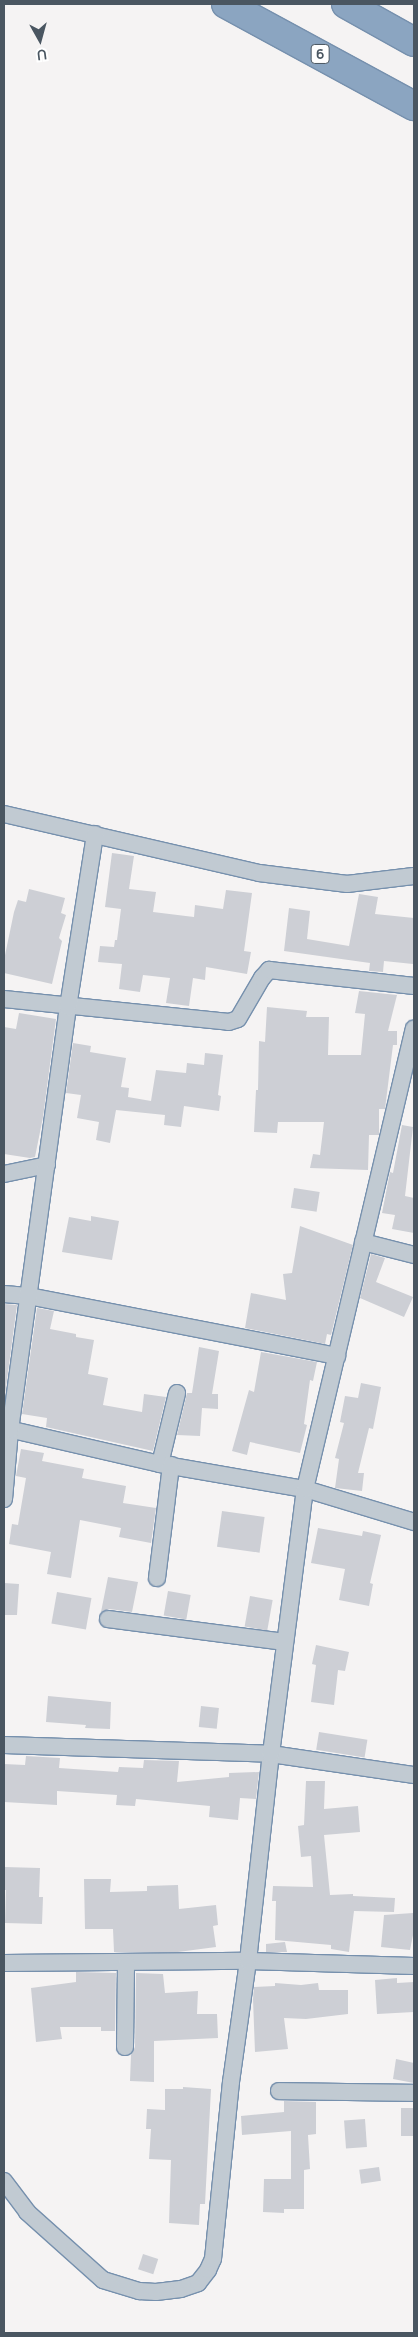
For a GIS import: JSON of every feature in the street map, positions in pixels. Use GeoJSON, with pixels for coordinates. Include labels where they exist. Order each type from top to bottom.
{"type":"FeatureCollection","features":[{"type":"Feature","properties":{"kind":"highway","name":"6"},"geometry":{"type":"LineString","coordinates":[[226,4],[414,106]]}},
{"type":"Feature","properties":{"kind":"highway"},"geometry":{"type":"LineString","coordinates":[[346,4],[414,42]]}},
{"type":"Feature","properties":{"kind":"street"},"geometry":{"type":"LineString","coordinates":[[4,814],[259,873],[347,884],[414,876]]}},
{"type":"Feature","properties":{"kind":"street"},"geometry":{"type":"LineString","coordinates":[[4,1499],[7,1429],[95,834]]}},
{"type":"Feature","properties":{"kind":"street"},"geometry":{"type":"LineString","coordinates":[[4,999],[68,1007],[234,1021],[242,1014],[265,973],[269,970],[414,986]]}},
{"type":"Feature","properties":{"kind":"street"},"geometry":{"type":"LineString","coordinates":[[4,2181],[27,2212],[103,2280],[130,2288],[156,2292],[181,2289],[198,2283],[208,2270],[215,2248],[231,2082],[248,1961],[271,1754],[306,1489],[414,1029]]}},
{"type":"Feature","properties":{"kind":"street"},"geometry":{"type":"LineString","coordinates":[[4,1174],[47,1165]]}},
{"type":"Feature","properties":{"kind":"street"},"geometry":{"type":"LineString","coordinates":[[363,1242],[414,1255]]}},
{"type":"Feature","properties":{"kind":"street"},"geometry":{"type":"LineString","coordinates":[[4,1294],[28,1296],[337,1356]]}},
{"type":"Feature","properties":{"kind":"street"},"geometry":{"type":"LineString","coordinates":[[157,1578],[165,1465],[177,1393]]}},
{"type":"Feature","properties":{"kind":"street"},"geometry":{"type":"LineString","coordinates":[[7,1429],[165,1465],[306,1489],[414,1522]]}},
{"type":"Feature","properties":{"kind":"street"},"geometry":{"type":"LineString","coordinates":[[108,1619],[286,1642]]}},
{"type":"Feature","properties":{"kind":"street"},"geometry":{"type":"LineString","coordinates":[[4,1745],[271,1754],[414,1775]]}},
{"type":"Feature","properties":{"kind":"street"},"geometry":{"type":"LineString","coordinates":[[4,1963],[248,1961],[414,1966]]}},
{"type":"Feature","properties":{"kind":"street"},"geometry":{"type":"LineString","coordinates":[[125,2047],[126,1962]]}},
{"type":"Feature","properties":{"kind":"street"},"geometry":{"type":"LineString","coordinates":[[279,2091],[414,2093]]}},
{"type":"Feature","properties":{"kind":"building"},"geometry":{"type":"Polygon","coordinates":[[[112,853],[134,856],[129,889],[156,892],[153,912],[194,917],[195,905],[223,909],[226,890],[252,893],[244,951],[251,952],[247,974],[206,967],[205,980],[193,978],[189,1006],[166,1003],[170,978],[143,975],[140,992],[119,989],[122,964],[98,962],[100,946],[114,947],[115,940],[117,940],[121,909],[105,907],[112,853]]]}},
{"type":"Feature","properties":{"kind":"building"},"geometry":{"type":"Polygon","coordinates":[[[29,889],[65,898],[61,913],[66,915],[59,938],[62,941],[52,984],[4,973],[4,960],[14,912],[18,900],[26,902],[29,889]]]}},
{"type":"Feature","properties":{"kind":"building"},"geometry":{"type":"Polygon","coordinates":[[[359,894],[378,897],[375,914],[414,918],[413,964],[384,961],[383,972],[369,971],[370,963],[284,951],[289,908],[310,911],[307,939],[349,946],[359,894]]]}},
{"type":"Feature","properties":{"kind":"building"},"geometry":{"type":"Polygon","coordinates":[[[359,991],[397,995],[388,1031],[397,1031],[397,1045],[393,1045],[385,1109],[379,1109],[379,1135],[369,1135],[368,1170],[310,1168],[313,1154],[320,1155],[324,1122],[278,1122],[277,1133],[254,1132],[256,1090],[258,1090],[259,1041],[265,1042],[267,1007],[307,1011],[306,1017],[329,1017],[328,1055],[361,1055],[365,1014],[355,1013],[359,991]]]}},
{"type":"Feature","properties":{"kind":"building"},"geometry":{"type":"Polygon","coordinates":[[[19,1013],[56,1019],[43,1117],[35,1157],[30,1158],[4,1154],[4,1027],[16,1029],[19,1013]]]}},
{"type":"Feature","properties":{"kind":"building"},"geometry":{"type":"Polygon","coordinates":[[[73,1043],[91,1046],[90,1052],[126,1058],[121,1087],[129,1088],[128,1097],[151,1101],[156,1070],[186,1073],[187,1063],[204,1065],[205,1053],[223,1055],[218,1095],[221,1096],[219,1111],[184,1106],[181,1127],[164,1125],[165,1115],[116,1110],[110,1143],[96,1140],[99,1122],[77,1118],[81,1095],[66,1093],[73,1043]]]}},
{"type":"Feature","properties":{"kind":"building"},"geometry":{"type":"Polygon","coordinates":[[[402,1125],[413,1127],[405,1196],[414,1198],[414,1233],[392,1229],[395,1215],[382,1213],[390,1172],[393,1173],[402,1125]]]}},
{"type":"Feature","properties":{"kind":"building"},"geometry":{"type":"Polygon","coordinates":[[[294,1188],[320,1192],[317,1212],[291,1208],[294,1188]]]}},
{"type":"Feature","properties":{"kind":"building"},"geometry":{"type":"Polygon","coordinates":[[[91,1216],[119,1221],[112,1260],[62,1252],[69,1217],[91,1221],[91,1216]]]}},
{"type":"Feature","properties":{"kind":"building"},"geometry":{"type":"Polygon","coordinates":[[[300,1226],[353,1245],[331,1335],[327,1334],[325,1344],[245,1328],[251,1293],[286,1300],[283,1274],[292,1273],[300,1226]]]}},
{"type":"Feature","properties":{"kind":"building"},"geometry":{"type":"Polygon","coordinates":[[[371,1254],[385,1258],[376,1282],[413,1297],[404,1317],[360,1298],[371,1254]]]}},
{"type":"Feature","properties":{"kind":"building"},"geometry":{"type":"Polygon","coordinates":[[[4,1304],[17,1305],[4,1402],[4,1304]]]}},
{"type":"Feature","properties":{"kind":"building"},"geometry":{"type":"Polygon","coordinates":[[[37,1308],[54,1311],[50,1329],[94,1340],[88,1374],[108,1378],[103,1405],[142,1412],[144,1394],[166,1397],[153,1451],[46,1427],[47,1418],[22,1414],[37,1308]]]}},
{"type":"Feature","properties":{"kind":"building"},"geometry":{"type":"Polygon","coordinates":[[[199,1347],[219,1351],[212,1394],[218,1394],[218,1409],[202,1408],[200,1436],[177,1435],[187,1393],[192,1393],[199,1347]]]}},
{"type":"Feature","properties":{"kind":"building"},"geometry":{"type":"Polygon","coordinates":[[[261,1352],[317,1362],[313,1381],[310,1380],[304,1424],[307,1425],[300,1453],[250,1442],[247,1455],[232,1451],[249,1390],[254,1392],[261,1352]]]}},
{"type":"Feature","properties":{"kind":"building"},"geometry":{"type":"Polygon","coordinates":[[[361,1383],[381,1387],[373,1429],[369,1428],[358,1473],[364,1473],[362,1491],[335,1488],[339,1459],[335,1458],[344,1423],[340,1422],[345,1396],[358,1398],[361,1383]]]}},
{"type":"Feature","properties":{"kind":"building"},"geometry":{"type":"Polygon","coordinates":[[[21,1449],[44,1453],[42,1461],[84,1469],[82,1478],[126,1486],[123,1503],[156,1508],[151,1543],[119,1537],[121,1528],[80,1520],[71,1578],[47,1574],[51,1552],[9,1544],[12,1524],[18,1525],[26,1478],[16,1476],[21,1449]]]}},
{"type":"Feature","properties":{"kind":"building"},"geometry":{"type":"Polygon","coordinates":[[[222,1511],[265,1517],[260,1553],[217,1547],[222,1511]]]}},
{"type":"Feature","properties":{"kind":"building"},"geometry":{"type":"Polygon","coordinates":[[[318,1528],[362,1536],[363,1531],[381,1535],[370,1583],[373,1584],[369,1606],[339,1600],[345,1569],[311,1563],[318,1528]]]}},
{"type":"Feature","properties":{"kind":"building"},"geometry":{"type":"Polygon","coordinates":[[[108,1577],[138,1582],[132,1612],[109,1609],[101,1612],[108,1577]]]}},
{"type":"Feature","properties":{"kind":"building"},"geometry":{"type":"Polygon","coordinates":[[[4,1583],[19,1584],[17,1615],[4,1615],[4,1583]]]}},
{"type":"Feature","properties":{"kind":"building"},"geometry":{"type":"Polygon","coordinates":[[[168,1591],[191,1595],[186,1620],[164,1616],[168,1591]]]}},
{"type":"Feature","properties":{"kind":"building"},"geometry":{"type":"Polygon","coordinates":[[[57,1592],[91,1598],[86,1630],[51,1624],[57,1592]]]}},
{"type":"Feature","properties":{"kind":"building"},"geometry":{"type":"Polygon","coordinates":[[[250,1596],[273,1600],[267,1631],[245,1627],[250,1596]]]}},
{"type":"Feature","properties":{"kind":"building"},"geometry":{"type":"Polygon","coordinates":[[[316,1645],[349,1652],[345,1671],[338,1670],[334,1705],[311,1702],[316,1665],[312,1664],[316,1645]]]}},
{"type":"Feature","properties":{"kind":"building"},"geometry":{"type":"Polygon","coordinates":[[[48,1696],[111,1702],[110,1729],[85,1728],[86,1725],[46,1722],[48,1696]]]}},
{"type":"Feature","properties":{"kind":"building"},"geometry":{"type":"Polygon","coordinates":[[[201,1706],[219,1708],[217,1729],[199,1727],[201,1706]]]}},
{"type":"Feature","properties":{"kind":"building"},"geometry":{"type":"Polygon","coordinates":[[[319,1732],[367,1740],[365,1757],[316,1750],[319,1732]]]}},
{"type":"Feature","properties":{"kind":"building"},"geometry":{"type":"Polygon","coordinates":[[[26,1756],[60,1758],[59,1768],[118,1772],[119,1767],[143,1768],[144,1760],[179,1761],[177,1782],[229,1777],[229,1773],[259,1772],[256,1799],[240,1798],[238,1820],[209,1817],[210,1806],[136,1799],[135,1806],[116,1805],[117,1795],[57,1791],[57,1805],[4,1802],[4,1764],[25,1765],[26,1756]]]}},
{"type":"Feature","properties":{"kind":"building"},"geometry":{"type":"Polygon","coordinates":[[[306,1781],[325,1781],[324,1809],[358,1806],[360,1832],[324,1835],[330,1895],[353,1894],[353,1896],[395,1898],[394,1912],[354,1911],[349,1952],[331,1949],[331,1945],[275,1940],[276,1901],[272,1901],[273,1886],[313,1887],[311,1856],[301,1857],[298,1826],[304,1825],[306,1781]]]}},
{"type":"Feature","properties":{"kind":"building"},"geometry":{"type":"Polygon","coordinates":[[[4,1867],[40,1868],[39,1897],[43,1897],[42,1924],[5,1923],[6,1890],[4,1890],[4,1867]]]}},
{"type":"Feature","properties":{"kind":"building"},"geometry":{"type":"Polygon","coordinates":[[[84,1879],[111,1879],[110,1892],[147,1891],[147,1886],[178,1885],[179,1909],[216,1905],[218,1925],[213,1926],[216,1947],[178,1952],[114,1952],[113,1929],[85,1929],[84,1879]]]}},
{"type":"Feature","properties":{"kind":"building"},"geometry":{"type":"Polygon","coordinates":[[[413,1913],[414,1930],[410,1950],[381,1947],[384,1915],[413,1913]]]}},
{"type":"Feature","properties":{"kind":"building"},"geometry":{"type":"Polygon","coordinates":[[[285,1942],[287,1952],[266,1952],[266,1944],[285,1942]]]}},
{"type":"Feature","properties":{"kind":"building"},"geometry":{"type":"Polygon","coordinates":[[[76,1972],[116,1973],[115,2031],[101,2031],[101,2027],[60,2027],[62,2039],[36,2042],[31,1988],[76,1982],[76,1972]]]}},
{"type":"Feature","properties":{"kind":"building"},"geometry":{"type":"Polygon","coordinates":[[[136,1973],[163,1974],[165,1993],[198,1991],[197,2014],[217,2014],[218,2038],[154,2041],[154,2082],[130,2081],[131,2055],[135,2047],[136,1973]]]}},
{"type":"Feature","properties":{"kind":"building"},"geometry":{"type":"Polygon","coordinates":[[[397,1978],[397,1983],[414,1982],[414,2012],[377,2014],[375,1980],[397,1978]]]}},
{"type":"Feature","properties":{"kind":"building"},"geometry":{"type":"Polygon","coordinates":[[[275,1983],[301,1985],[318,1983],[319,1990],[348,1990],[348,2014],[306,2019],[284,2018],[288,2049],[255,2052],[254,1987],[275,1986],[275,1983]]]}},
{"type":"Feature","properties":{"kind":"building"},"geometry":{"type":"Polygon","coordinates":[[[396,2059],[414,2063],[414,2083],[393,2079],[396,2059]]]}},
{"type":"Feature","properties":{"kind":"building"},"geometry":{"type":"Polygon","coordinates":[[[183,2087],[211,2089],[205,2204],[200,2204],[199,2225],[169,2223],[171,2160],[149,2159],[151,2129],[146,2129],[147,2109],[165,2110],[165,2089],[183,2089],[183,2087]]]}},
{"type":"Feature","properties":{"kind":"building"},"geometry":{"type":"Polygon","coordinates":[[[284,2101],[316,2102],[316,2134],[308,2135],[310,2169],[304,2170],[304,2209],[284,2209],[284,2213],[263,2212],[264,2179],[291,2179],[291,2131],[242,2135],[241,2116],[284,2112],[284,2101]]]}},
{"type":"Feature","properties":{"kind":"building"},"geometry":{"type":"Polygon","coordinates":[[[401,2108],[414,2108],[414,2136],[401,2136],[401,2108]]]}},
{"type":"Feature","properties":{"kind":"building"},"geometry":{"type":"Polygon","coordinates":[[[365,2119],[367,2147],[346,2148],[344,2120],[365,2119]]]}},
{"type":"Feature","properties":{"kind":"building"},"geometry":{"type":"Polygon","coordinates":[[[379,2167],[381,2181],[361,2184],[359,2170],[379,2167]]]}},
{"type":"Feature","properties":{"kind":"building"},"geometry":{"type":"Polygon","coordinates":[[[143,2254],[158,2259],[153,2274],[138,2269],[143,2254]]]}}]}
